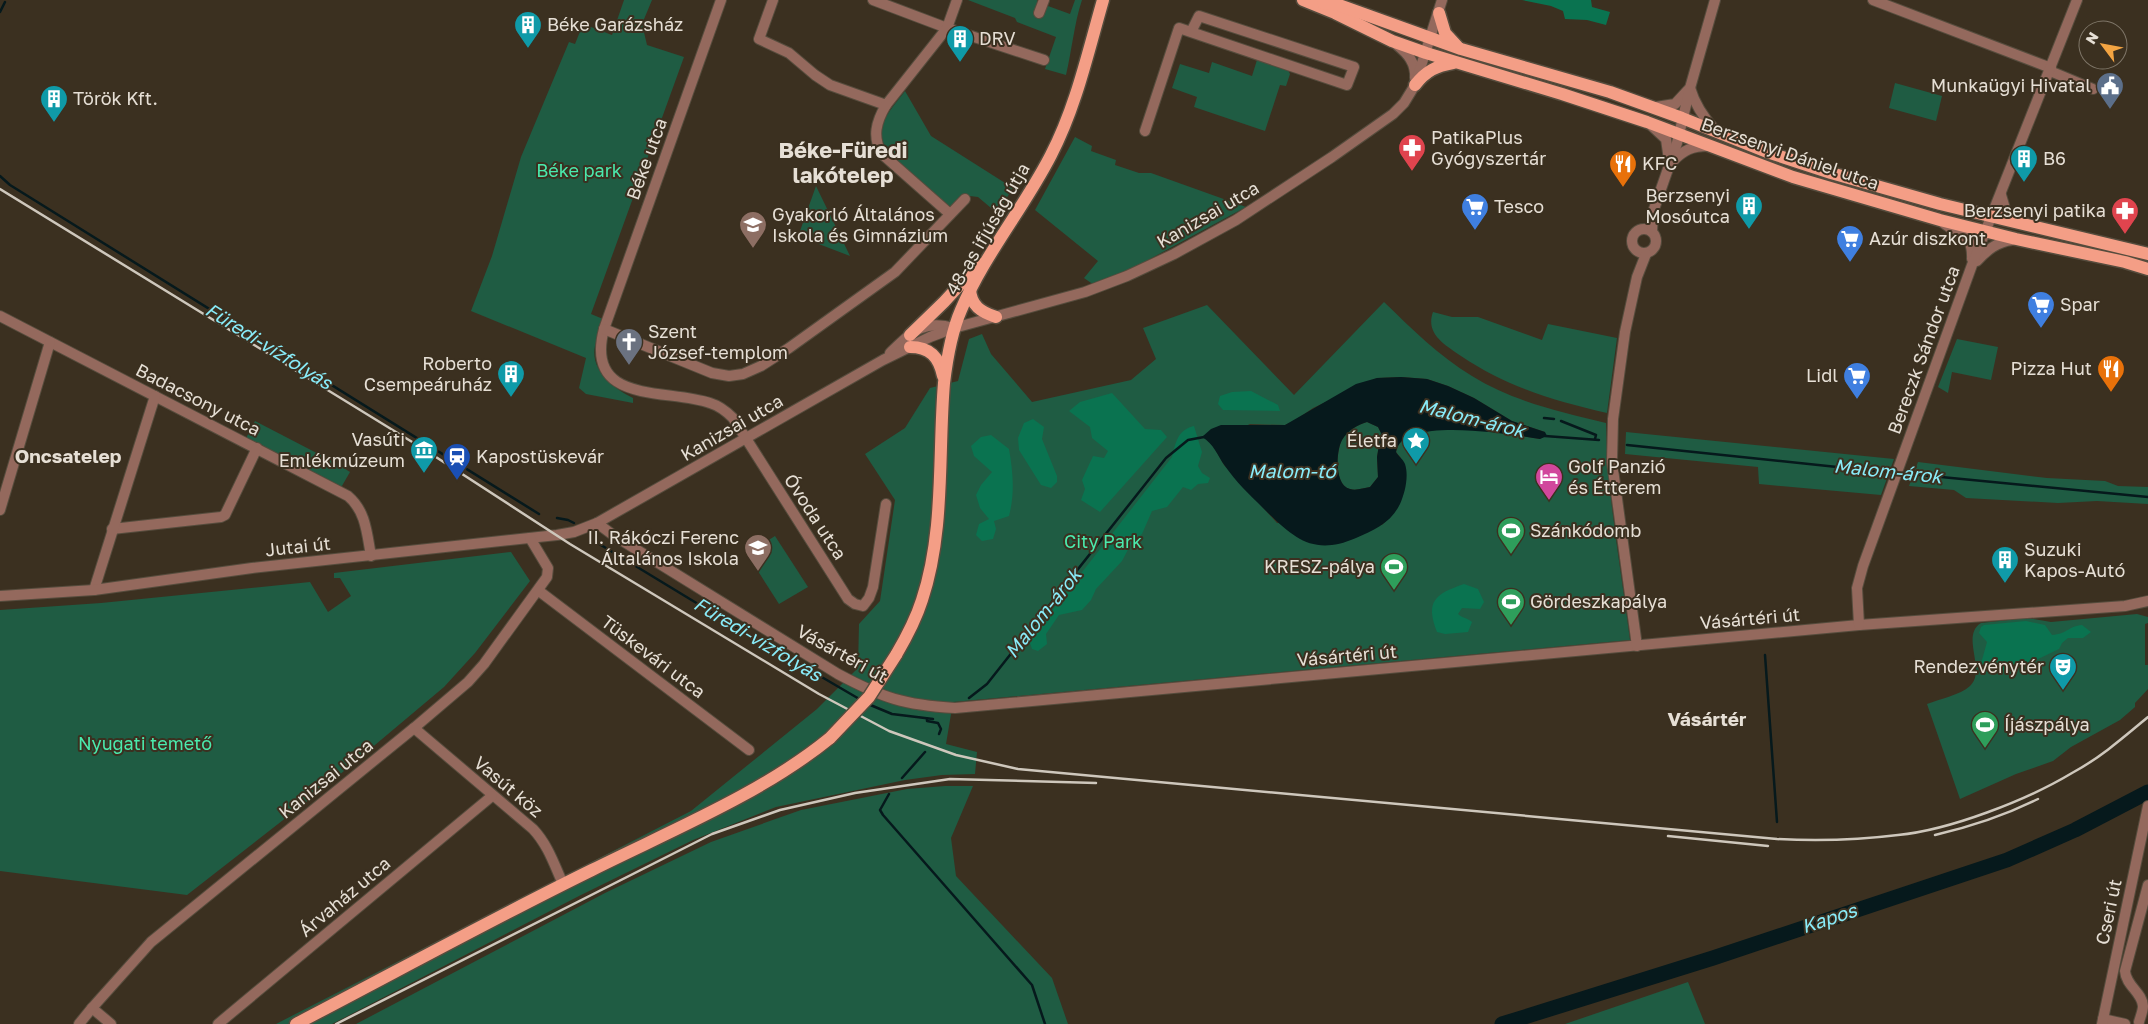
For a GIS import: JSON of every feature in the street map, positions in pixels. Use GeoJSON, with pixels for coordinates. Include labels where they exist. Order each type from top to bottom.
{"type":"FeatureCollection","features":[{"type":"Feature","properties":{"kind":"main road","name":"48-as ifjúság útja"},"geometry":{"type":"LineString","coordinates":[[296,1024],[563,884],[753,789],[792,767],[830,738],[869,697],[896,655],[912,625],[922,600],[932,558],[938,512],[944,383],[954,328],[970,289],[1051,154],[1066,123],[1103,0]]}},
{"type":"Feature","properties":{"kind":"main road","name":"Berzsenyi Dániel utca"},"geometry":{"type":"LineString","coordinates":[[1303,0],[1338,5],[1461,49],[1576,82],[1652,107],[1767,152],[1831,173],[1940,204],[2148,254]]}},
{"type":"Feature","properties":{"kind":"main road","name":"Berzsenyi Dániel utca"},"geometry":{"type":"LineString","coordinates":[[1303,0],[1335,13],[1392,41],[1426,54],[1562,94],[1647,122],[1801,180],[1940,220],[2016,239],[2125,262],[2148,269]]}},
{"type":"Feature","properties":{"kind":"main road"},"geometry":{"type":"LineString","coordinates":[[1439,13],[1444,33],[1461,49]]}},
{"type":"Feature","properties":{"kind":"main road"},"geometry":{"type":"LineString","coordinates":[[1415,85],[1423,74],[1432,68],[1456,63]]}},
{"type":"Feature","properties":{"kind":"main road"},"geometry":{"type":"LineString","coordinates":[[944,383],[937,358],[925,348],[910,341],[1006,231]]}},
{"type":"Feature","properties":{"kind":"main road"},"geometry":{"type":"LineString","coordinates":[[970,289],[974,304],[980,310],[996,317]]}},
{"type":"Feature","properties":{"kind":"street","name":"Béke utca"},"geometry":{"type":"LineString","coordinates":[[721,0],[604,329],[600,344],[600,355],[604,368],[613,379],[624,387],[639,392],[696,399],[720,407],[733,418],[745,439]]}},
{"type":"Feature","properties":{"kind":"street"},"geometry":{"type":"LineString","coordinates":[[773,0],[759,39],[789,53],[830,85],[886,105]]}},
{"type":"Feature","properties":{"kind":"street"},"geometry":{"type":"LineString","coordinates":[[873,0],[947,28],[1044,60]]}},
{"type":"Feature","properties":{"kind":"street"},"geometry":{"type":"LineString","coordinates":[[950,214],[882,154],[875,136],[880,116],[886,105],[947,28],[957,0]]}},
{"type":"Feature","properties":{"kind":"street"},"geometry":{"type":"LineString","coordinates":[[1039,13],[1044,0]]}},
{"type":"Feature","properties":{"kind":"street","name":"Kanizsai utca"},"geometry":{"type":"LineString","coordinates":[[597,523],[883,360],[935,324],[954,328],[1085,292],[1127,276],[1182,250],[1236,220],[1332,157],[1393,114],[1404,103],[1415,85],[1442,0]]}},
{"type":"Feature","properties":{"kind":"street"},"geometry":{"type":"LineString","coordinates":[[1648,231],[1679,134],[1715,0]]}},
{"type":"Feature","properties":{"kind":"street"},"geometry":{"type":"LineString","coordinates":[[1873,0],[2050,69],[2093,89]]}},
{"type":"Feature","properties":{"kind":"street","name":"Bereczk Sándor utca"},"geometry":{"type":"LineString","coordinates":[[1859,626],[1857,588],[1863,566],[1972,265],[2077,0]]}},
{"type":"Feature","properties":{"kind":"street"},"geometry":{"type":"LineString","coordinates":[[1145,131],[1179,28],[1347,85],[1354,66],[1199,16],[1191,32]]}},
{"type":"Feature","properties":{"kind":"street"},"geometry":{"type":"LineString","coordinates":[[1392,41],[1412,60],[1416,71],[1415,85]]}},
{"type":"Feature","properties":{"kind":"street"},"geometry":{"type":"LineString","coordinates":[[1299,69],[1305,51]]}},
{"type":"Feature","properties":{"kind":"street"},"geometry":{"type":"LineString","coordinates":[[1652,107],[1665,107],[1675,104],[1690,88]]}},
{"type":"Feature","properties":{"kind":"street"},"geometry":{"type":"LineString","coordinates":[[1690,88],[1694,102],[1702,116],[1716,131]]}},
{"type":"Feature","properties":{"kind":"street"},"geometry":{"type":"LineString","coordinates":[[1647,122],[1666,139],[1669,166]]}},
{"type":"Feature","properties":{"kind":"street"},"geometry":{"type":"LineString","coordinates":[[1669,166],[1681,152],[1689,148],[1711,146]]}},
{"type":"Feature","properties":{"kind":"street"},"geometry":{"type":"LineString","coordinates":[[2001,194],[2006,212],[2018,223]]}},
{"type":"Feature","properties":{"kind":"street","name":"48-as ifjúság útja"},"geometry":{"type":"LineString","coordinates":[[604,329],[712,373],[729,376],[743,374],[761,366],[788,348],[895,272],[964,198]]}},
{"type":"Feature","properties":{"kind":"street"},"geometry":{"type":"LineString","coordinates":[[1940,220],[1969,240],[1973,248],[1972,265]]}},
{"type":"Feature","properties":{"kind":"street"},"geometry":{"type":"LineString","coordinates":[[1648,231],[1656,238],[1656,244],[1651,252],[1642,253],[1633,247],[1632,238],[1636,232],[1648,231]]}},
{"type":"Feature","properties":{"kind":"street"},"geometry":{"type":"LineString","coordinates":[[1972,265],[1987,250],[2001,241],[2016,239]]}},
{"type":"Feature","properties":{"kind":"street"},"geometry":{"type":"LineString","coordinates":[[1637,646],[1612,462],[1616,400],[1625,332],[1642,253]]}},
{"type":"Feature","properties":{"kind":"street","name":"Badacsony utca"},"geometry":{"type":"LineString","coordinates":[[0,316],[348,496],[357,503],[363,514],[371,556]]}},
{"type":"Feature","properties":{"kind":"street"},"geometry":{"type":"LineString","coordinates":[[0,510],[50,342]]}},
{"type":"Feature","properties":{"kind":"street"},"geometry":{"type":"LineString","coordinates":[[94,590],[155,396]]}},
{"type":"Feature","properties":{"kind":"street","name":"Óvoda utca"},"geometry":{"type":"LineString","coordinates":[[745,439],[848,599],[862,606],[869,598],[873,587],[886,504]]}},
{"type":"Feature","properties":{"kind":"street"},"geometry":{"type":"LineString","coordinates":[[112,529],[225,515],[256,448]]}},
{"type":"Feature","properties":{"kind":"street","name":"Vásártéri út"},"geometry":{"type":"LineString","coordinates":[[597,523],[613,535],[838,674],[884,697],[921,706],[955,708],[1859,626],[2126,606],[2148,601]]}},
{"type":"Feature","properties":{"kind":"street","name":"Jutai út"},"geometry":{"type":"LineString","coordinates":[[0,596],[94,590],[240,570],[530,538],[574,532],[597,523]]}},
{"type":"Feature","properties":{"kind":"street","name":"Kanizsai utca"},"geometry":{"type":"LineString","coordinates":[[79,1024],[151,942],[450,699],[484,664],[539,591],[547,577],[548,568],[530,538]]}},
{"type":"Feature","properties":{"kind":"street","name":"Tüskevári utca"},"geometry":{"type":"LineString","coordinates":[[539,591],[749,750]]}},
{"type":"Feature","properties":{"kind":"street","name":"Vasút köz"},"geometry":{"type":"LineString","coordinates":[[414,728],[542,839],[563,884]]}},
{"type":"Feature","properties":{"kind":"street","name":"Árvaház utca"},"geometry":{"type":"LineString","coordinates":[[218,1024],[492,796]]}},
{"type":"Feature","properties":{"kind":"street","name":"Cseri út"},"geometry":{"type":"LineString","coordinates":[[2102,1022],[2148,809]]}},
{"type":"Feature","properties":{"kind":"street"},"geometry":{"type":"LineString","coordinates":[[2139,1023],[2143,1006],[2140,996],[2125,979],[2125,971],[2148,885]]}},
{"type":"Feature","properties":{"kind":"street"},"geometry":{"type":"LineString","coordinates":[[92,1008],[111,1024]]}},
{"type":"Feature","properties":{"kind":"street"},"geometry":{"type":"LineString","coordinates":[[2102,1022],[2125,1024]]}},
{"type":"Feature","properties":{"kind":"green space","name":"Béke park"},"geometry":{"type":"Polygon","coordinates":[[[624,0],[652,0],[642,24],[647,45],[684,57],[591,314],[603,319],[595,346],[594,355],[596,363],[605,378],[633,398],[633,403],[586,394],[579,388],[586,358],[471,311],[492,256],[521,157],[569,42],[575,44],[583,24],[612,35],[624,0]]]}},
{"type":"Feature","properties":{"kind":"green space"},"geometry":{"type":"Polygon","coordinates":[[[968,0],[1037,0],[1037,2],[1070,14],[1075,0],[1082,0],[1066,75],[1045,69],[1056,37],[1017,22],[1015,18],[968,0]]]}},
{"type":"Feature","properties":{"kind":"green space"},"geometry":{"type":"Polygon","coordinates":[[[1522,0],[1591,0],[1592,7],[1610,12],[1606,25],[1587,20],[1565,19],[1563,11],[1551,6],[1522,0]]]}},
{"type":"Feature","properties":{"kind":"green space"},"geometry":{"type":"Polygon","coordinates":[[[1257,60],[1288,70],[1290,74],[1286,86],[1280,85],[1265,131],[1194,107],[1197,97],[1172,88],[1180,64],[1209,73],[1212,62],[1252,76],[1257,60]]]}},
{"type":"Feature","properties":{"kind":"green space"},"geometry":{"type":"Polygon","coordinates":[[[1895,83],[1942,96],[1936,121],[1889,108],[1895,83]]]}},
{"type":"Feature","properties":{"kind":"green space"},"geometry":{"type":"Polygon","coordinates":[[[905,91],[931,136],[1013,188],[997,213],[978,197],[962,195],[950,207],[888,152],[882,135],[882,127],[889,112],[905,91]]]}},
{"type":"Feature","properties":{"kind":"green space"},"geometry":{"type":"Polygon","coordinates":[[[1075,137],[1092,146],[1091,151],[1116,160],[1115,165],[1139,173],[1151,173],[1246,207],[1124,273],[1094,285],[1084,278],[1098,261],[1035,210],[1075,137]]]}},
{"type":"Feature","properties":{"kind":"green space"},"geometry":{"type":"Polygon","coordinates":[[[816,186],[850,256],[803,238],[805,233],[800,231],[816,186]]]}},
{"type":"Feature","properties":{"kind":"green space","name":"City Park"},"geometry":{"type":"Polygon","coordinates":[[[1384,302],[1437,351],[1487,385],[1537,405],[1606,423],[1609,478],[1630,640],[953,702],[946,744],[977,752],[975,774],[942,775],[905,780],[776,807],[693,840],[579,896],[332,1024],[276,1024],[691,811],[817,709],[858,668],[859,624],[880,601],[895,500],[865,454],[905,428],[930,388],[958,381],[969,339],[982,334],[991,354],[1032,402],[1131,380],[1156,359],[1143,328],[1207,305],[1294,395],[1384,302]],[[1377,378],[1313,408],[1285,425],[1250,424],[1211,442],[1224,465],[1277,523],[1382,525],[1395,509],[1400,494],[1401,458],[1396,452],[1400,441],[1416,434],[1433,430],[1469,429],[1540,439],[1545,432],[1512,421],[1474,398],[1427,379],[1377,378]]]}},
{"type":"Feature","properties":{"kind":"green space"},"geometry":{"type":"Polygon","coordinates":[[[1433,312],[1452,317],[1478,317],[1542,340],[1548,324],[1617,338],[1607,413],[1531,392],[1478,367],[1449,348],[1438,338],[1432,327],[1433,312]]]}},
{"type":"Feature","properties":{"kind":"green space"},"geometry":{"type":"Polygon","coordinates":[[[1957,339],[1998,347],[1991,380],[1952,372],[1948,393],[1938,387],[1957,339]]]}},
{"type":"Feature","properties":{"kind":"green space"},"geometry":{"type":"Polygon","coordinates":[[[1251,391],[1278,405],[1280,411],[1223,410],[1218,404],[1220,396],[1232,392],[1251,391]]]}},
{"type":"Feature","properties":{"kind":"green space"},"geometry":{"type":"Polygon","coordinates":[[[1112,393],[1145,429],[1161,430],[1167,437],[1100,512],[1081,500],[1085,489],[1082,480],[1093,456],[1104,458],[1108,451],[1092,438],[1090,427],[1069,411],[1080,402],[1112,393]]]}},
{"type":"Feature","properties":{"kind":"green space"},"geometry":{"type":"Polygon","coordinates":[[[1033,419],[1044,427],[1042,439],[1057,476],[1057,482],[1051,488],[1041,485],[1019,450],[1018,438],[1024,423],[1033,419]]]}},
{"type":"Feature","properties":{"kind":"green space"},"geometry":{"type":"Polygon","coordinates":[[[255,421],[350,472],[339,491],[244,442],[255,421]]]}},
{"type":"Feature","properties":{"kind":"green space"},"geometry":{"type":"Polygon","coordinates":[[[1367,422],[1378,427],[1381,433],[1377,457],[1378,477],[1370,487],[1357,490],[1350,489],[1341,481],[1339,475],[1338,452],[1344,436],[1356,426],[1367,422]]]}},
{"type":"Feature","properties":{"kind":"green space"},"geometry":{"type":"Polygon","coordinates":[[[1194,426],[1202,452],[1198,466],[1202,473],[1210,478],[1208,483],[1198,484],[1191,490],[1183,487],[1167,507],[1152,511],[1142,534],[1132,542],[1122,561],[1096,589],[1091,600],[1082,610],[1059,615],[1046,634],[1047,644],[1038,651],[1032,649],[1029,640],[1172,457],[1176,441],[1181,433],[1194,426]]]}},
{"type":"Feature","properties":{"kind":"green space"},"geometry":{"type":"Polygon","coordinates":[[[1626,432],[1894,459],[1881,495],[1759,484],[1758,467],[1625,454],[1626,432]]]}},
{"type":"Feature","properties":{"kind":"green space"},"geometry":{"type":"Polygon","coordinates":[[[991,435],[1009,449],[1013,491],[1009,516],[994,521],[996,529],[993,539],[982,541],[976,535],[979,524],[989,519],[980,508],[976,495],[981,485],[992,472],[974,456],[971,446],[981,437],[991,435]]]}},
{"type":"Feature","properties":{"kind":"green space"},"geometry":{"type":"Polygon","coordinates":[[[1918,462],[2047,478],[2105,481],[2118,486],[2148,487],[2148,504],[2097,501],[2058,503],[1966,498],[1954,490],[1909,486],[1918,462]]]}},
{"type":"Feature","properties":{"kind":"green space"},"geometry":{"type":"Polygon","coordinates":[[[775,536],[808,587],[779,604],[747,554],[775,536]]]}},
{"type":"Feature","properties":{"kind":"green space","name":"Nyugati temető"},"geometry":{"type":"Polygon","coordinates":[[[511,552],[530,581],[475,653],[444,687],[319,792],[187,895],[0,871],[0,610],[101,603],[310,582],[328,612],[351,596],[340,578],[334,578],[334,573],[511,552]]]}},
{"type":"Feature","properties":{"kind":"green space"},"geometry":{"type":"Polygon","coordinates":[[[1464,584],[1478,589],[1484,602],[1480,609],[1462,608],[1458,614],[1472,622],[1468,632],[1445,634],[1437,632],[1432,613],[1435,600],[1446,591],[1464,584]]]}},
{"type":"Feature","properties":{"kind":"green space"},"geometry":{"type":"Polygon","coordinates":[[[2137,614],[2148,617],[2148,623],[2145,624],[2145,665],[2148,665],[2148,689],[2135,703],[2135,707],[2120,720],[2071,747],[2053,761],[2016,774],[1960,799],[1927,704],[1961,692],[1970,686],[1976,671],[1973,644],[1975,629],[1981,623],[2027,618],[2051,622],[2137,614]]]}},
{"type":"Feature","properties":{"kind":"green space"},"geometry":{"type":"Polygon","coordinates":[[[2026,621],[2045,625],[2052,635],[2082,625],[2091,632],[2083,638],[2068,638],[2059,649],[2034,661],[1991,674],[1983,672],[1980,667],[1987,642],[1979,633],[1981,627],[1984,625],[2026,621]]]}},
{"type":"Feature","properties":{"kind":"green space"},"geometry":{"type":"Polygon","coordinates":[[[973,786],[951,838],[956,876],[1052,978],[1068,1024],[356,1024],[605,893],[711,842],[801,810],[907,789],[973,786]]]}},
{"type":"Feature","properties":{"kind":"green space"},"geometry":{"type":"Polygon","coordinates":[[[1688,982],[1705,1024],[1565,1024],[1688,982]]]}},
{"type":"Feature","properties":{"kind":"water","name":"Malom-tó"},"geometry":{"type":"Polygon","coordinates":[[[1377,378],[1427,379],[1448,386],[1474,398],[1512,421],[1545,432],[1547,436],[1540,439],[1460,430],[1417,434],[1403,441],[1396,452],[1405,464],[1406,484],[1400,504],[1392,516],[1381,525],[1356,538],[1327,545],[1315,545],[1304,541],[1284,528],[1238,483],[1212,446],[1202,437],[1211,429],[1221,425],[1285,425],[1356,384],[1377,378]],[[1367,422],[1363,423],[1356,426],[1342,440],[1338,452],[1339,475],[1341,481],[1350,489],[1357,490],[1370,487],[1378,477],[1377,457],[1381,433],[1378,427],[1367,422]]]}},
{"type":"Feature","properties":{"kind":"waterway"},"geometry":{"type":"LineString","coordinates":[[0,12],[5,2]]}},
{"type":"Feature","properties":{"kind":"waterway","name":"Füredi-vízfolyás"},"geometry":{"type":"LineString","coordinates":[[0,176],[10,185],[539,514]]}},
{"type":"Feature","properties":{"kind":"waterway"},"geometry":{"type":"LineString","coordinates":[[1544,418],[1554,419]]}},
{"type":"Feature","properties":{"kind":"waterway"},"geometry":{"type":"LineString","coordinates":[[1561,421],[1596,435],[1595,439]]}},
{"type":"Feature","properties":{"kind":"waterway","name":"Malom-árok"},"geometry":{"type":"LineString","coordinates":[[1545,436],[1599,440]]}},
{"type":"Feature","properties":{"kind":"waterway","name":"Malom-árok"},"geometry":{"type":"LineString","coordinates":[[969,698],[987,684],[1166,458],[1188,440],[1204,437]]}},
{"type":"Feature","properties":{"kind":"waterway","name":"Malom-árok"},"geometry":{"type":"LineString","coordinates":[[1627,445],[1894,473]]}},
{"type":"Feature","properties":{"kind":"waterway","name":"Malom-árok"},"geometry":{"type":"LineString","coordinates":[[1900,473],[2148,497]]}},
{"type":"Feature","properties":{"kind":"waterway","name":"Füredi-vízfolyás"},"geometry":{"type":"LineString","coordinates":[[557,518],[574,523]]}},
{"type":"Feature","properties":{"kind":"waterway","name":"Füredi-vízfolyás"},"geometry":{"type":"LineString","coordinates":[[596,542],[861,700]]}},
{"type":"Feature","properties":{"kind":"waterway"},"geometry":{"type":"LineString","coordinates":[[1765,655],[1777,822]]}},
{"type":"Feature","properties":{"kind":"waterway","name":"Füredi-vízfolyás"},"geometry":{"type":"LineString","coordinates":[[868,704],[892,714],[933,719]]}},
{"type":"Feature","properties":{"kind":"waterway"},"geometry":{"type":"LineString","coordinates":[[927,719],[927,721],[938,723],[941,729],[939,734]]}},
{"type":"Feature","properties":{"kind":"waterway"},"geometry":{"type":"LineString","coordinates":[[902,778],[925,752]]}},
{"type":"Feature","properties":{"kind":"waterway","name":"Kapos"},"geometry":{"type":"LineString","coordinates":[[1502,1024],[1713,958],[2007,860],[2075,830],[2148,792]]}},
{"type":"Feature","properties":{"kind":"waterway"},"geometry":{"type":"LineString","coordinates":[[889,794],[880,810],[883,815],[1032,985],[1045,1024]]}},
{"type":"Feature","properties":{"kind":"railway"},"geometry":{"type":"LineString","coordinates":[[0,189],[422,448],[570,544],[819,694],[889,731],[956,755],[1018,769],[1777,839],[1838,840],[1919,832],[1964,820],[2011,803],[2054,783],[2092,761],[2148,717]]}},
{"type":"Feature","properties":{"kind":"railway"},"geometry":{"type":"LineString","coordinates":[[336,1024],[712,834],[780,810],[855,793],[950,779],[1096,783]]}},
{"type":"Feature","properties":{"kind":"railway"},"geometry":{"type":"LineString","coordinates":[[1935,835],[1988,820],[2038,799]]}},
{"type":"Feature","properties":{"kind":"railway"},"geometry":{"type":"LineString","coordinates":[[1668,836],[1768,846]]}},
{"type":"Feature","properties":{"kind":"place","name":"Béke Garázsház"},"geometry":{"type":"Point","coordinates":[528,49]}},
{"type":"Feature","properties":{"kind":"place","name":"DRV"},"geometry":{"type":"Point","coordinates":[960,63]}},
{"type":"Feature","properties":{"kind":"place","name":"Munkaügyi Hivatal"},"geometry":{"type":"Point","coordinates":[2110,110]}},
{"type":"Feature","properties":{"kind":"place","name":"Török Kft."},"geometry":{"type":"Point","coordinates":[54,123]}},
{"type":"Feature","properties":{"kind":"place","name":"PatikaPlus Gyógyszertár"},"geometry":{"type":"Point","coordinates":[1412,172]}},
{"type":"Feature","properties":{"kind":"place","name":"B6"},"geometry":{"type":"Point","coordinates":[2024,183]}},
{"type":"Feature","properties":{"kind":"place","name":"KFC"},"geometry":{"type":"Point","coordinates":[1623,188]}},
{"type":"Feature","properties":{"kind":"place","name":"Berzsenyi Mosóutca"},"geometry":{"type":"Point","coordinates":[1749,230]}},
{"type":"Feature","properties":{"kind":"place","name":"Tesco"},"geometry":{"type":"Point","coordinates":[1475,231]}},
{"type":"Feature","properties":{"kind":"place","name":"Berzsenyi patika"},"geometry":{"type":"Point","coordinates":[2125,235]}},
{"type":"Feature","properties":{"kind":"place","name":"Gyakorló Általános Iskola és Gimnázium"},"geometry":{"type":"Point","coordinates":[753,249]}},
{"type":"Feature","properties":{"kind":"place","name":"Azúr diszkont"},"geometry":{"type":"Point","coordinates":[1850,263]}},
{"type":"Feature","properties":{"kind":"place","name":"Spar"},"geometry":{"type":"Point","coordinates":[2041,329]}},
{"type":"Feature","properties":{"kind":"place","name":"Szent József-templom"},"geometry":{"type":"Point","coordinates":[629,366]}},
{"type":"Feature","properties":{"kind":"place","name":"Pizza Hut"},"geometry":{"type":"Point","coordinates":[2111,393]}},
{"type":"Feature","properties":{"kind":"place","name":"Roberto Csempeáruház"},"geometry":{"type":"Point","coordinates":[511,398]}},
{"type":"Feature","properties":{"kind":"place","name":"Lidl"},"geometry":{"type":"Point","coordinates":[1857,400]}},
{"type":"Feature","properties":{"kind":"place","name":"Életfa"},"geometry":{"type":"Point","coordinates":[1416,465]}},
{"type":"Feature","properties":{"kind":"place","name":"Vasúti Emlékmúzeum"},"geometry":{"type":"Point","coordinates":[424,474]}},
{"type":"Feature","properties":{"kind":"place","name":"Kapostüskevár"},"geometry":{"type":"Point","coordinates":[457,481]}},
{"type":"Feature","properties":{"kind":"place","name":"Golf Panzió és Étterem"},"geometry":{"type":"Point","coordinates":[1549,501]}},
{"type":"Feature","properties":{"kind":"place","name":"Szánkódomb"},"geometry":{"type":"Point","coordinates":[1511,555]}},
{"type":"Feature","properties":{"kind":"place","name":"II. Rákóczi Ferenc Általános Iskola"},"geometry":{"type":"Point","coordinates":[758,572]}},
{"type":"Feature","properties":{"kind":"place","name":"Suzuki Kapos-Autó"},"geometry":{"type":"Point","coordinates":[2005,584]}},
{"type":"Feature","properties":{"kind":"place","name":"KRESZ-pálya"},"geometry":{"type":"Point","coordinates":[1394,591]}},
{"type":"Feature","properties":{"kind":"place","name":"Gördeszkapálya"},"geometry":{"type":"Point","coordinates":[1511,626]}},
{"type":"Feature","properties":{"kind":"place","name":"Rendezvénytér"},"geometry":{"type":"Point","coordinates":[2063,691]}},
{"type":"Feature","properties":{"kind":"place","name":"Íjászpálya"},"geometry":{"type":"Point","coordinates":[1985,749]}},
{"type":"Feature","properties":{"kind":"district","name":"Béke-Füredi lakótelep"},"geometry":{"type":"Point","coordinates":[843,162]}},
{"type":"Feature","properties":{"kind":"district","name":"Oncsatelep"},"geometry":{"type":"Point","coordinates":[68,456]}},
{"type":"Feature","properties":{"kind":"district","name":"Vásártér"},"geometry":{"type":"Point","coordinates":[1707,719]}}]}
